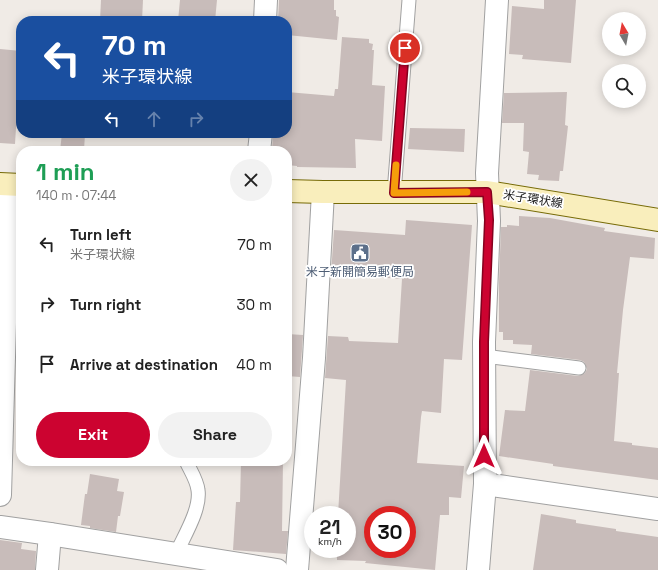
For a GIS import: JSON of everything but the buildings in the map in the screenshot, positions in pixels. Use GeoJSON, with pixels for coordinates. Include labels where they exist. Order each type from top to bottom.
{"type":"FeatureCollection","features":[{"type":"Feature","properties":{"kind":"main road","name":"米子環状線"},"geometry":{"type":"LineString","coordinates":[[292,191],[394,193],[487,192],[658,220]]}},
{"type":"Feature","properties":{"kind":"street"},"geometry":{"type":"LineString","coordinates":[[265,16],[266,0]]}},
{"type":"Feature","properties":{"kind":"street"},"geometry":{"type":"LineString","coordinates":[[478,570],[485,484],[484,356],[489,220],[487,192],[497,0]]}},
{"type":"Feature","properties":{"kind":"street"},"geometry":{"type":"LineString","coordinates":[[0,495],[10,184]]}},
{"type":"Feature","properties":{"kind":"street"},"geometry":{"type":"LineString","coordinates":[[297,570],[314,358],[323,192]]}},
{"type":"Feature","properties":{"kind":"street"},"geometry":{"type":"LineString","coordinates":[[485,484],[658,509]]}},
{"type":"Feature","properties":{"kind":"street"},"geometry":{"type":"LineString","coordinates":[[0,527],[176,554],[227,566],[277,570]]}},
{"type":"Feature","properties":{"kind":"street"},"geometry":{"type":"LineString","coordinates":[[47,570],[50,534]]}},
{"type":"Feature","properties":{"kind":"lane"},"geometry":{"type":"LineString","coordinates":[[394,193],[409,0]]}},
{"type":"Feature","properties":{"kind":"lane"},"geometry":{"type":"LineString","coordinates":[[484,356],[579,368]]}},
{"type":"Feature","properties":{"kind":"lane"},"geometry":{"type":"LineString","coordinates":[[176,554],[197,508],[199,499],[196,481],[188,466]]}},
{"type":"Feature","properties":{"kind":"slow traffic"},"geometry":{"type":"LineString","coordinates":[[396,165],[394,193],[467,192]]}},
{"type":"Feature","properties":{"kind":"place","name":"米子新開簡易郵便局"},"geometry":{"type":"Point","coordinates":[360,253]}},
{"type":"Feature","properties":{"kind":"route"},"geometry":{"type":"LineString","coordinates":[[405,48],[394,193],[487,192],[489,220],[484,342],[484,456]]}}]}
